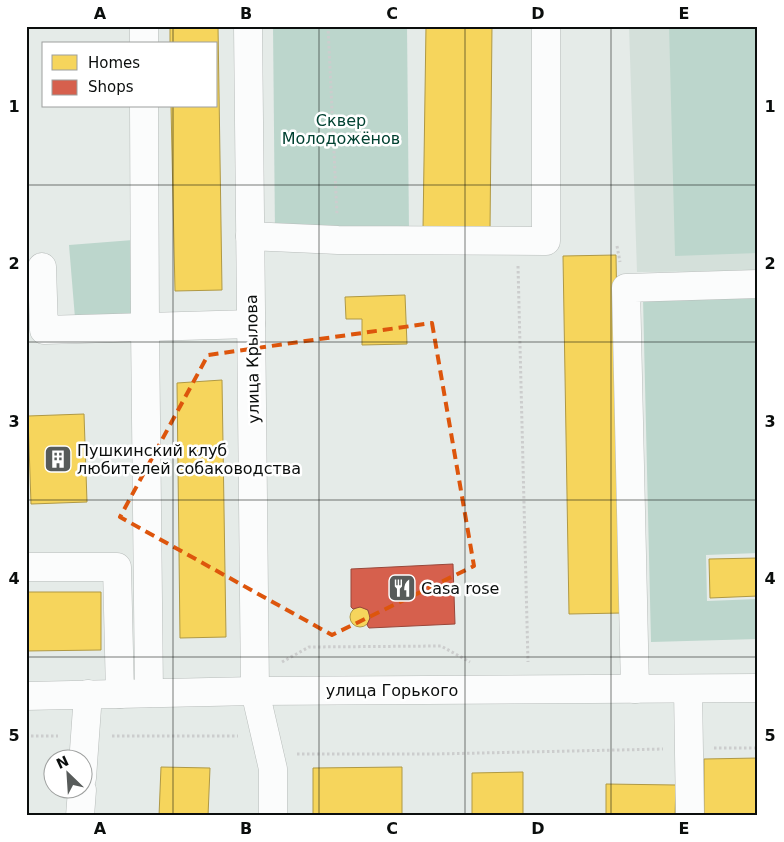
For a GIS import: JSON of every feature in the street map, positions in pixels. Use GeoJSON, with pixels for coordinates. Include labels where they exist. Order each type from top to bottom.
{"type":"FeatureCollection","features":[{"type":"Feature","properties":{"kind":"street"},"geometry":{"type":"LineString","coordinates":[[144,26],[144,42]]}},
{"type":"Feature","properties":{"kind":"street","name":"улица Крылова"},"geometry":{"type":"LineString","coordinates":[[248,26],[255,678],[273,769],[273,816]]}},
{"type":"Feature","properties":{"kind":"street"},"geometry":{"type":"LineString","coordinates":[[250,236],[338,240],[546,241],[546,26]]}},
{"type":"Feature","properties":{"kind":"street"},"geometry":{"type":"LineString","coordinates":[[144,108],[149,694]]}},
{"type":"Feature","properties":{"kind":"street"},"geometry":{"type":"LineString","coordinates":[[42,267],[44,330],[251,324]]}},
{"type":"Feature","properties":{"kind":"street"},"geometry":{"type":"LineString","coordinates":[[635,689],[626,288],[758,284]]}},
{"type":"Feature","properties":{"kind":"street"},"geometry":{"type":"LineString","coordinates":[[26,567],[117,568],[120,694]]}},
{"type":"Feature","properties":{"kind":"street","name":"улица Горького"},"geometry":{"type":"LineString","coordinates":[[26,696],[149,694],[255,678],[635,689],[758,688]]}},
{"type":"Feature","properties":{"kind":"street"},"geometry":{"type":"LineString","coordinates":[[688,689],[690,816]]}},
{"type":"Feature","properties":{"kind":"street"},"geometry":{"type":"LineString","coordinates":[[84,750],[88,694]]}},
{"type":"Feature","properties":{"kind":"street"},"geometry":{"type":"LineString","coordinates":[[80,816],[81,800]]}},
{"type":"Feature","properties":{"kind":"path"},"geometry":{"type":"LineString","coordinates":[[328,26],[338,240]]}},
{"type":"Feature","properties":{"kind":"path"},"geometry":{"type":"LineString","coordinates":[[517,241],[528,663],[519,663]]}},
{"type":"Feature","properties":{"kind":"path"},"geometry":{"type":"LineString","coordinates":[[617,246],[621,265]]}},
{"type":"Feature","properties":{"kind":"path"},"geometry":{"type":"LineString","coordinates":[[255,678],[309,647],[441,646],[473,664]]}},
{"type":"Feature","properties":{"kind":"path"},"geometry":{"type":"LineString","coordinates":[[26,736],[282,735],[294,754],[445,754],[758,748]]}},
{"type":"Feature","properties":{"kind":"highlighted area"},"geometry":{"type":"Polygon","coordinates":[[[432,323],[474,566],[332,635],[120,517],[208,355],[432,323]]]}},
{"type":"Feature","properties":{"kind":"shaded area"},"geometry":{"type":"Polygon","coordinates":[[[629,26],[758,26],[758,271],[637,272],[629,26]]]}},
{"type":"Feature","properties":{"kind":"green space","name":"Сквер Молодожёнов"},"geometry":{"type":"Polygon","coordinates":[[[273,26],[407,26],[409,232],[275,234],[273,26]]]}},
{"type":"Feature","properties":{"kind":"green space"},"geometry":{"type":"Polygon","coordinates":[[[669,26],[758,26],[758,253],[675,256],[669,26]]]}},
{"type":"Feature","properties":{"kind":"green space"},"geometry":{"type":"Polygon","coordinates":[[[133,240],[139,313],[75,318],[69,245],[133,240]]]}},
{"type":"Feature","properties":{"kind":"green space"},"geometry":{"type":"Polygon","coordinates":[[[758,295],[758,553],[706,555],[707,601],[758,599],[758,639],[651,642],[643,298],[758,295]]]}},
{"type":"Feature","properties":{"kind":"building: Homes"},"geometry":{"type":"Polygon","coordinates":[[[170,26],[218,26],[222,290],[175,291],[171,108],[218,108],[218,42],[170,42],[170,26]]]}},
{"type":"Feature","properties":{"kind":"building: Homes"},"geometry":{"type":"Polygon","coordinates":[[[426,26],[492,26],[490,230],[423,229],[426,26]]]}},
{"type":"Feature","properties":{"kind":"building: Homes"},"geometry":{"type":"Polygon","coordinates":[[[616,255],[622,613],[569,614],[563,256],[616,255]]]}},
{"type":"Feature","properties":{"kind":"building: Homes"},"geometry":{"type":"Polygon","coordinates":[[[405,295],[407,344],[362,345],[362,319],[346,319],[345,297],[405,295]]]}},
{"type":"Feature","properties":{"kind":"building: Homes"},"geometry":{"type":"Polygon","coordinates":[[[222,380],[226,637],[180,638],[177,383],[222,380]]]}},
{"type":"Feature","properties":{"kind":"building: Homes","name":"Пушкинский клуб любителей собаководства"},"geometry":{"type":"Polygon","coordinates":[[[84,414],[87,502],[31,504],[28,416],[84,414]]]}},
{"type":"Feature","properties":{"kind":"building: Homes"},"geometry":{"type":"Polygon","coordinates":[[[758,558],[758,596],[710,598],[709,559],[758,558]]]}},
{"type":"Feature","properties":{"kind":"building: Homes"},"geometry":{"type":"Polygon","coordinates":[[[26,592],[101,592],[101,650],[26,651],[26,592]]]}},
{"type":"Feature","properties":{"kind":"building: Homes"},"geometry":{"type":"Polygon","coordinates":[[[360,607],[367,610],[370,617],[367,624],[360,627],[353,624],[350,617],[353,610],[360,607]]]}},
{"type":"Feature","properties":{"kind":"building: Homes"},"geometry":{"type":"Polygon","coordinates":[[[758,758],[758,816],[704,816],[704,759],[758,758]]]}},
{"type":"Feature","properties":{"kind":"building: Homes"},"geometry":{"type":"Polygon","coordinates":[[[161,767],[210,768],[208,816],[159,816],[161,767]]]}},
{"type":"Feature","properties":{"kind":"building: Homes"},"geometry":{"type":"Polygon","coordinates":[[[402,767],[402,816],[313,816],[313,768],[402,767]]]}},
{"type":"Feature","properties":{"kind":"building: Homes"},"geometry":{"type":"Polygon","coordinates":[[[523,772],[523,816],[472,816],[472,773],[523,772]]]}},
{"type":"Feature","properties":{"kind":"building: Homes"},"geometry":{"type":"Polygon","coordinates":[[[606,784],[676,785],[675,816],[606,816],[606,784]]]}},
{"type":"Feature","properties":{"kind":"building: Shops","name":"Casa rose"},"geometry":{"type":"Polygon","coordinates":[[[453,564],[455,624],[369,628],[367,625],[370,618],[368,610],[360,607],[353,609],[351,607],[351,569],[453,564]]]}},
{"type":"Feature","properties":{"kind":"place","name":"Пушкинский клуб любителей собаководства"},"geometry":{"type":"Point","coordinates":[58,459]}},
{"type":"Feature","properties":{"kind":"place","name":"Casa rose"},"geometry":{"type":"Point","coordinates":[402,588]}}]}
